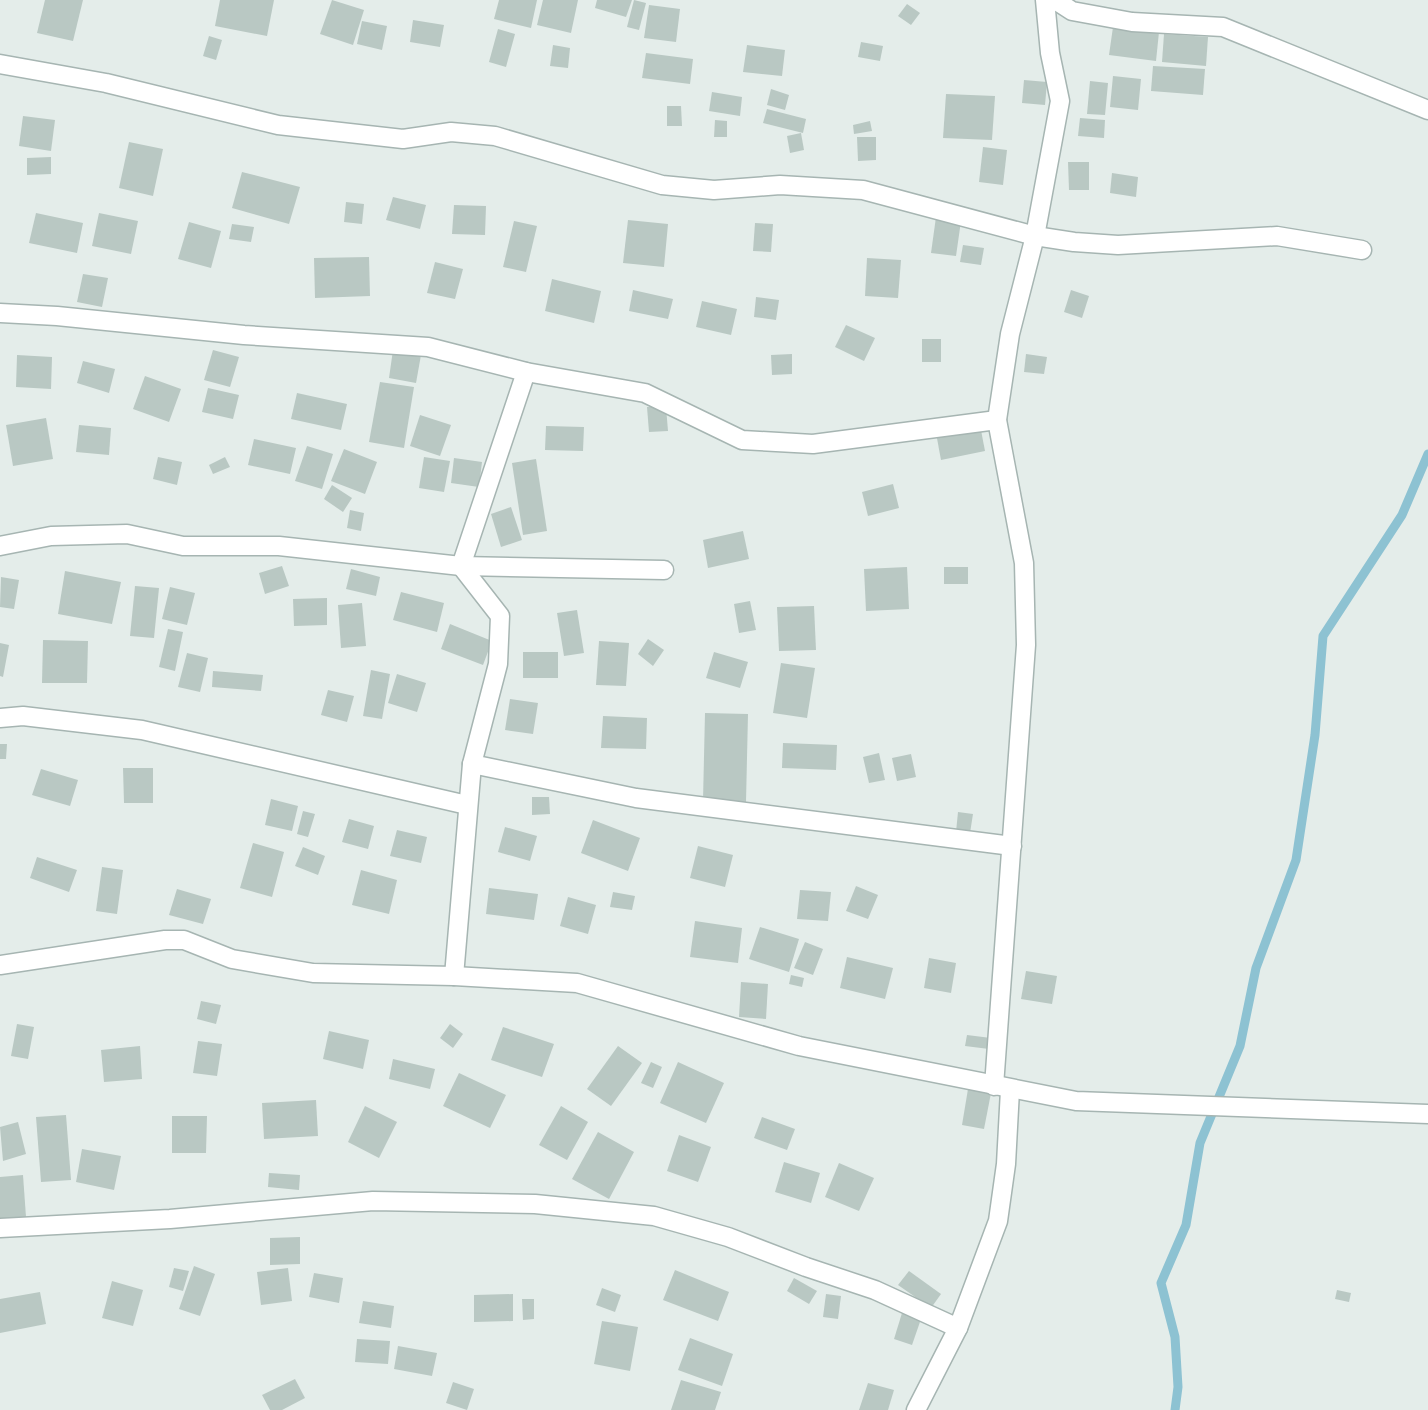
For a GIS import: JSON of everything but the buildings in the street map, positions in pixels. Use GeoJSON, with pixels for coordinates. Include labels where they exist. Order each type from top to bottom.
{"type":"FeatureCollection","features":[{"type":"Feature","properties":{"kind":"street"},"geometry":{"type":"LineString","coordinates":[[916,1410],[958,1328],[998,1221],[1006,1164],[1002,1088],[1012,846],[1026,645],[1024,563],[997,420],[1010,334],[1035,236],[1060,101],[1050,53],[1045,0]]}},
{"type":"Feature","properties":{"kind":"street"},"geometry":{"type":"LineString","coordinates":[[1055,0],[1072,11],[1132,22],[1223,27],[1428,110]]}},
{"type":"Feature","properties":{"kind":"street"},"geometry":{"type":"LineString","coordinates":[[0,64],[106,83],[278,125],[403,139],[451,132],[495,136],[662,185],[714,190],[780,185],[863,190],[1035,236],[1118,245],[1277,236],[1362,250]]}},
{"type":"Feature","properties":{"kind":"street"},"geometry":{"type":"LineString","coordinates":[[0,313],[57,316],[244,335],[428,347],[526,372],[645,393],[742,440],[813,444],[997,420]]}},
{"type":"Feature","properties":{"kind":"street"},"geometry":{"type":"LineString","coordinates":[[461,566],[526,372]]}},
{"type":"Feature","properties":{"kind":"street"},"geometry":{"type":"LineString","coordinates":[[0,546],[51,536],[127,534],[183,546],[279,546],[461,566],[664,570]]}},
{"type":"Feature","properties":{"kind":"street"},"geometry":{"type":"LineString","coordinates":[[454,976],[472,764],[498,664],[500,616],[461,566]]}},
{"type":"Feature","properties":{"kind":"street"},"geometry":{"type":"LineString","coordinates":[[0,718],[23,716],[142,730],[467,805]]}},
{"type":"Feature","properties":{"kind":"street"},"geometry":{"type":"LineString","coordinates":[[472,764],[636,798],[1012,846]]}},
{"type":"Feature","properties":{"kind":"street"},"geometry":{"type":"LineString","coordinates":[[0,965],[165,940],[184,940],[232,959],[313,973],[454,976],[577,983],[799,1046],[1076,1101],[1428,1114]]}},
{"type":"Feature","properties":{"kind":"street"},"geometry":{"type":"LineString","coordinates":[[0,1228],[170,1219],[373,1201],[535,1204],[654,1216],[728,1237],[875,1290],[958,1328]]}},
{"type":"Feature","properties":{"kind":"waterway"},"geometry":{"type":"LineString","coordinates":[[1175,1410],[1178,1387],[1175,1337],[1161,1283],[1186,1225],[1200,1143],[1240,1046],[1256,968],[1296,860],[1315,735],[1323,636],[1402,515],[1428,454]]}}]}
